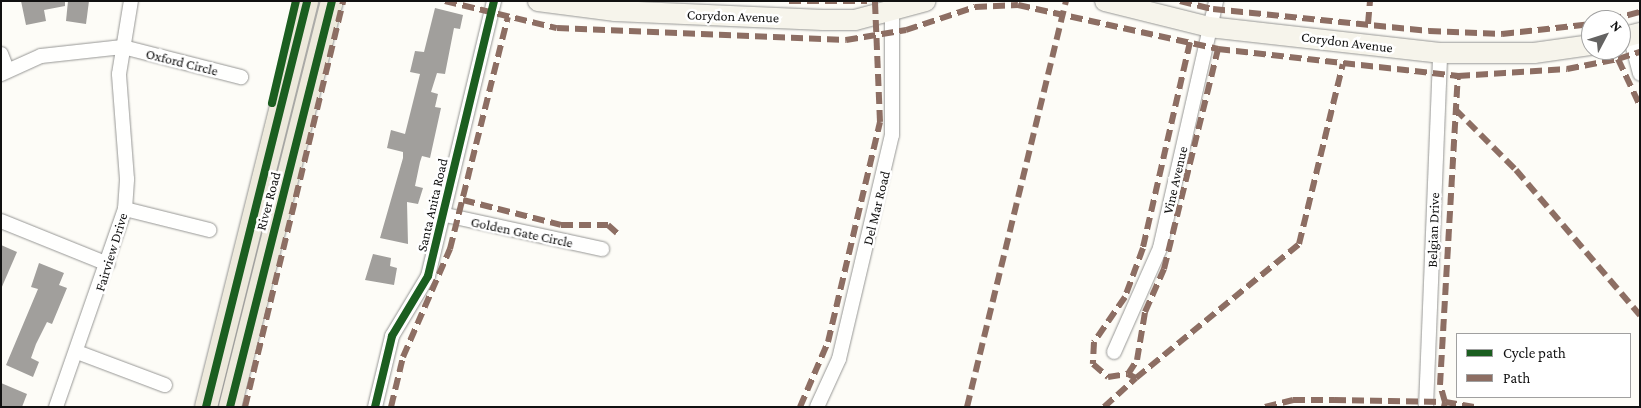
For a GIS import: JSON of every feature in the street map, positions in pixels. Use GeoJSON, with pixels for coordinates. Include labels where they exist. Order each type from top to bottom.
{"type":"FeatureCollection","features":[{"type":"Feature","properties":{"kind":"main road","name":"River Road"},"geometry":{"type":"LineString","coordinates":[[206,407],[307,1]]}},
{"type":"Feature","properties":{"kind":"main road","name":"River Road"},"geometry":{"type":"LineString","coordinates":[[230,407],[332,1]]}},
{"type":"Feature","properties":{"kind":"main road","name":"Corydon Avenue"},"geometry":{"type":"LineString","coordinates":[[538,1],[615,11],[823,20],[926,1]]}},
{"type":"Feature","properties":{"kind":"main road","name":"Corydon Avenue"},"geometry":{"type":"LineString","coordinates":[[1105,1],[1209,26],[1440,53],[1534,53],[1581,46]]}},
{"type":"Feature","properties":{"kind":"street","name":"Fairview Drive"},"geometry":{"type":"LineString","coordinates":[[56,407],[108,264],[125,208],[127,179],[119,74],[132,1]]}},
{"type":"Feature","properties":{"kind":"street","name":"Santa Anita Road"},"geometry":{"type":"LineString","coordinates":[[375,407],[392,336],[428,276],[441,214],[494,1]]}},
{"type":"Feature","properties":{"kind":"street","name":"Vine Avenue"},"geometry":{"type":"LineString","coordinates":[[1114,352],[1160,248],[1216,1]]}},
{"type":"Feature","properties":{"kind":"street","name":"Del Mar Road"},"geometry":{"type":"LineString","coordinates":[[817,407],[839,359],[892,135],[891,7]]}},
{"type":"Feature","properties":{"kind":"street"},"geometry":{"type":"LineString","coordinates":[[1631,40],[1640,74]]}},
{"type":"Feature","properties":{"kind":"street","name":"Oxford Circle"},"geometry":{"type":"LineString","coordinates":[[4,72],[74,49],[123,47],[241,77]]}},
{"type":"Feature","properties":{"kind":"street","name":"Belgian Drive"},"geometry":{"type":"LineString","coordinates":[[1426,407],[1440,53]]}},
{"type":"Feature","properties":{"kind":"street"},"geometry":{"type":"LineString","coordinates":[[1,54],[4,72]]}},
{"type":"Feature","properties":{"kind":"street"},"geometry":{"type":"LineString","coordinates":[[125,208],[209,230]]}},
{"type":"Feature","properties":{"kind":"street","name":"Golden Gate Circle"},"geometry":{"type":"LineString","coordinates":[[441,214],[602,249]]}},
{"type":"Feature","properties":{"kind":"street"},"geometry":{"type":"LineString","coordinates":[[1,221],[108,264]]}},
{"type":"Feature","properties":{"kind":"street"},"geometry":{"type":"LineString","coordinates":[[77,352],[166,385]]}},
{"type":"Feature","properties":{"kind":"building"},"geometry":{"type":"Polygon","coordinates":[[[21,1],[65,1],[65,6],[44,10],[46,21],[26,25],[21,1]]]}},
{"type":"Feature","properties":{"kind":"building"},"geometry":{"type":"Polygon","coordinates":[[[68,1],[89,1],[86,24],[66,21],[68,1]]]}},
{"type":"Feature","properties":{"kind":"building"},"geometry":{"type":"Polygon","coordinates":[[[435,8],[463,15],[460,29],[454,28],[445,74],[437,73],[431,92],[438,94],[435,107],[441,108],[430,158],[422,156],[420,162],[415,186],[423,188],[418,204],[407,202],[408,244],[380,238],[403,158],[403,152],[387,148],[391,130],[405,134],[420,74],[410,72],[415,51],[424,52],[435,8]]]}},
{"type":"Feature","properties":{"kind":"building"},"geometry":{"type":"Polygon","coordinates":[[[1,245],[17,252],[1,289],[1,245]]]}},
{"type":"Feature","properties":{"kind":"building"},"geometry":{"type":"Polygon","coordinates":[[[373,254],[391,258],[390,266],[397,268],[394,285],[365,280],[373,254]]]}},
{"type":"Feature","properties":{"kind":"building"},"geometry":{"type":"Polygon","coordinates":[[[39,263],[64,273],[59,285],[67,288],[52,324],[47,322],[36,344],[31,358],[39,362],[33,377],[6,365],[38,289],[31,287],[39,263]]]}},
{"type":"Feature","properties":{"kind":"building"},"geometry":{"type":"Polygon","coordinates":[[[1,383],[27,394],[22,407],[1,407],[1,383]]]}},
{"type":"Feature","properties":{"kind":"marked path"},"geometry":{"type":"LineString","coordinates":[[245,407],[343,1]]}},
{"type":"Feature","properties":{"kind":"marked path"},"geometry":{"type":"LineString","coordinates":[[445,1],[557,28],[846,40],[906,30],[975,7],[1018,5],[1218,49],[1458,76]]}},
{"type":"Feature","properties":{"kind":"marked path"},"geometry":{"type":"LineString","coordinates":[[789,1],[867,1]]}},
{"type":"Feature","properties":{"kind":"marked path"},"geometry":{"type":"LineString","coordinates":[[800,407],[828,342],[880,122],[875,1]]}},
{"type":"Feature","properties":{"kind":"marked path"},"geometry":{"type":"LineString","coordinates":[[967,407],[1066,1]]}},
{"type":"Feature","properties":{"kind":"marked path"},"geometry":{"type":"LineString","coordinates":[[1180,1],[1213,9],[1429,31],[1502,34],[1581,25]]}},
{"type":"Feature","properties":{"kind":"marked path"},"geometry":{"type":"LineString","coordinates":[[1368,24],[1370,1]]}},
{"type":"Feature","properties":{"kind":"marked path"},"geometry":{"type":"LineString","coordinates":[[1631,14],[1640,12]]}},
{"type":"Feature","properties":{"kind":"marked path"},"geometry":{"type":"LineString","coordinates":[[391,407],[403,357],[450,249],[508,17]]}},
{"type":"Feature","properties":{"kind":"marked path"},"geometry":{"type":"LineString","coordinates":[[1190,42],[1143,248],[1125,297],[1094,342],[1093,364],[1108,377],[1128,374],[1137,360],[1145,312],[1164,269],[1218,49]]}},
{"type":"Feature","properties":{"kind":"marked path"},"geometry":{"type":"LineString","coordinates":[[1631,55],[1640,52]]}},
{"type":"Feature","properties":{"kind":"marked path"},"geometry":{"type":"LineString","coordinates":[[1474,407],[1445,402],[1440,385],[1458,76],[1567,69],[1618,59],[1640,106]]}},
{"type":"Feature","properties":{"kind":"marked path"},"geometry":{"type":"LineString","coordinates":[[1128,374],[1136,378],[1299,244],[1343,64]]}},
{"type":"Feature","properties":{"kind":"marked path"},"geometry":{"type":"LineString","coordinates":[[1455,109],[1516,170],[1640,315]]}},
{"type":"Feature","properties":{"kind":"marked path"},"geometry":{"type":"LineString","coordinates":[[463,200],[561,225],[608,225],[617,233]]}},
{"type":"Feature","properties":{"kind":"marked path"},"geometry":{"type":"LineString","coordinates":[[1104,407],[1136,378]]}},
{"type":"Feature","properties":{"kind":"marked path"},"geometry":{"type":"LineString","coordinates":[[1265,407],[1293,400],[1445,402],[1444,407]]}},
{"type":"Feature","properties":{"kind":"cycle path"},"geometry":{"type":"LineString","coordinates":[[272,103],[296,1]]}},
{"type":"Feature","properties":{"kind":"cycle path"},"geometry":{"type":"LineString","coordinates":[[206,407],[307,1]]}},
{"type":"Feature","properties":{"kind":"cycle path"},"geometry":{"type":"LineString","coordinates":[[230,407],[332,1]]}},
{"type":"Feature","properties":{"kind":"cycle path"},"geometry":{"type":"LineString","coordinates":[[375,407],[392,336],[428,276],[494,1]]}}]}
